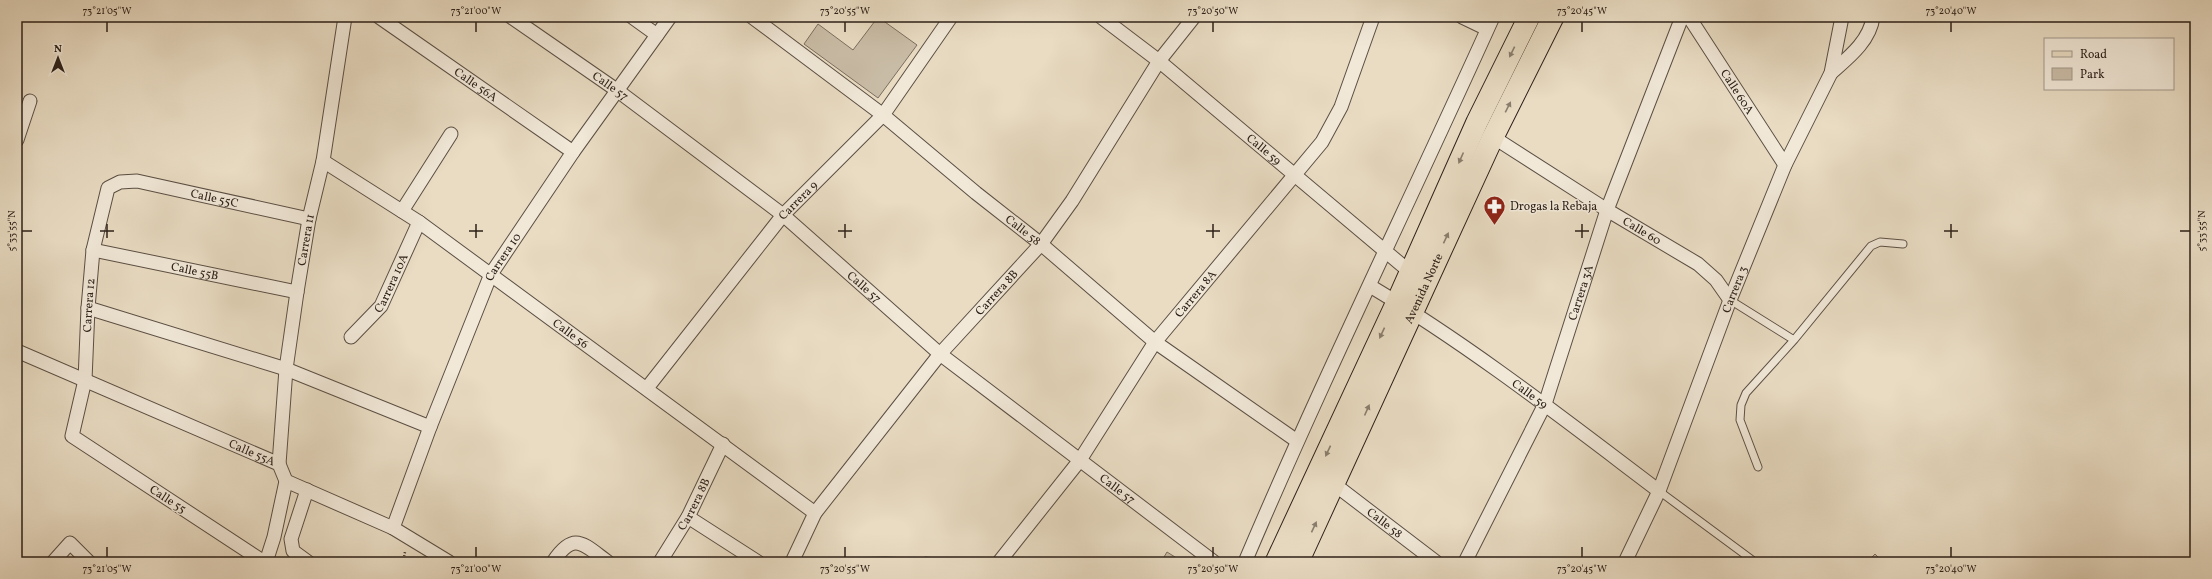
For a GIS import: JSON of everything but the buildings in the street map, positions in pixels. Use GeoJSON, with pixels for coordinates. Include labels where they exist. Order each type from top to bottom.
{"type":"FeatureCollection","features":[{"type":"Feature","properties":{"kind":"main road","name":"Avenida Norte"},"geometry":{"type":"LineString","coordinates":[[1417,278],[1477,122],[1529,17]]}},
{"type":"Feature","properties":{"kind":"main road","name":"Avenida Norte"},"geometry":{"type":"LineString","coordinates":[[1276,562],[1417,278],[1493,137],[1553,17]]}},
{"type":"Feature","properties":{"kind":"main road","name":"Avenida Norte"},"geometry":{"type":"LineString","coordinates":[[1298,562],[1334,484],[1404,306]]}},
{"type":"Feature","properties":{"kind":"street","name":"Carrera 11"},"geometry":{"type":"LineString","coordinates":[[279,464],[286,369],[297,292],[309,219],[323,161],[345,17]]}},
{"type":"Feature","properties":{"kind":"street","name":"Calle 56A"},"geometry":{"type":"LineString","coordinates":[[379,17],[573,152]]}},
{"type":"Feature","properties":{"kind":"street","name":"Calle 57"},"geometry":{"type":"LineString","coordinates":[[511,17],[618,91],[783,215],[940,354],[1214,562]]}},
{"type":"Feature","properties":{"kind":"street"},"geometry":{"type":"LineString","coordinates":[[632,17],[657,35]]}},
{"type":"Feature","properties":{"kind":"street","name":"Carrera 10"},"geometry":{"type":"LineString","coordinates":[[393,528],[430,427],[490,274],[573,152],[670,17]]}},
{"type":"Feature","properties":{"kind":"street","name":"Calle 58"},"geometry":{"type":"LineString","coordinates":[[752,17],[883,115],[976,193],[1041,244],[1155,342],[1297,441]]}},
{"type":"Feature","properties":{"kind":"street","name":"Carrera 9"},"geometry":{"type":"LineString","coordinates":[[648,388],[783,215],[883,115],[951,17]]}},
{"type":"Feature","properties":{"kind":"street","name":"Calle 59"},"geometry":{"type":"LineString","coordinates":[[1101,17],[1159,61],[1294,177],[1417,278]]}},
{"type":"Feature","properties":{"kind":"street","name":"Carrera 8B"},"geometry":{"type":"LineString","coordinates":[[792,562],[815,513],[940,354],[1041,244],[1080,189],[1159,61],[1194,17]]}},
{"type":"Feature","properties":{"kind":"street","name":"Carrera 8A"},"geometry":{"type":"LineString","coordinates":[[1000,562],[1080,460],[1155,342],[1322,142],[1341,107],[1373,17]]}},
{"type":"Feature","properties":{"kind":"street"},"geometry":{"type":"LineString","coordinates":[[1462,17],[1487,29]]}},
{"type":"Feature","properties":{"kind":"street"},"geometry":{"type":"LineString","coordinates":[[1245,562],[1297,441],[1386,252],[1493,17]]}},
{"type":"Feature","properties":{"kind":"street","name":"Carrera 3A"},"geometry":{"type":"LineString","coordinates":[[1464,562],[1545,404],[1607,210],[1682,17]]}},
{"type":"Feature","properties":{"kind":"street","name":"Calle 60A"},"geometry":{"type":"LineString","coordinates":[[1689,17],[1785,165]]}},
{"type":"Feature","properties":{"kind":"street","name":"Carrera 3"},"geometry":{"type":"LineString","coordinates":[[1625,562],[1659,491],[1730,300],[1785,165],[1831,73],[1842,17]]}},
{"type":"Feature","properties":{"kind":"street"},"geometry":{"type":"LineString","coordinates":[[1831,73],[1858,47],[1872,26],[1873,17]]}},
{"type":"Feature","properties":{"kind":"street"},"geometry":{"type":"LineString","coordinates":[[17,140],[30,101]]}},
{"type":"Feature","properties":{"kind":"street"},"geometry":{"type":"LineString","coordinates":[[402,212],[451,134]]}},
{"type":"Feature","properties":{"kind":"street","name":"Calle 60"},"geometry":{"type":"LineString","coordinates":[[1493,137],[1607,210],[1698,264],[1716,280],[1730,300]]}},
{"type":"Feature","properties":{"kind":"street","name":"Calle 56"},"geometry":{"type":"LineString","coordinates":[[323,161],[418,222],[648,388],[815,513]]}},
{"type":"Feature","properties":{"kind":"street","name":"Calle 55C"},"geometry":{"type":"LineString","coordinates":[[120,182],[137,181],[309,219]]}},
{"type":"Feature","properties":{"kind":"street","name":"Carrera 12"},"geometry":{"type":"LineString","coordinates":[[72,436],[85,380],[88,308],[93,250],[108,188],[120,182]]}},
{"type":"Feature","properties":{"kind":"street","name":"Carrera 10A"},"geometry":{"type":"LineString","coordinates":[[350,337],[381,306],[418,222]]}},
{"type":"Feature","properties":{"kind":"street","name":"Calle 55B"},"geometry":{"type":"LineString","coordinates":[[93,250],[297,292]]}},
{"type":"Feature","properties":{"kind":"street","name":"Calle 59"},"geometry":{"type":"LineString","coordinates":[[1370,286],[1404,306],[1545,404],[1659,491]]}},
{"type":"Feature","properties":{"kind":"street"},"geometry":{"type":"LineString","coordinates":[[88,308],[286,369],[430,427]]}},
{"type":"Feature","properties":{"kind":"street"},"geometry":{"type":"LineString","coordinates":[[17,351],[85,380]]}},
{"type":"Feature","properties":{"kind":"street","name":"Calle 55A"},"geometry":{"type":"LineString","coordinates":[[85,380],[279,464],[286,481]]}},
{"type":"Feature","properties":{"kind":"street","name":"Calle 55"},"geometry":{"type":"LineString","coordinates":[[72,436],[265,562]]}},
{"type":"Feature","properties":{"kind":"street","name":"Carrera 8B"},"geometry":{"type":"LineString","coordinates":[[660,562],[688,517],[723,444]]}},
{"type":"Feature","properties":{"kind":"street"},"geometry":{"type":"LineString","coordinates":[[265,562],[274,537],[286,481],[393,528],[449,562]]}},
{"type":"Feature","properties":{"kind":"street","name":"Calle 58"},"geometry":{"type":"LineString","coordinates":[[1334,484],[1436,562]]}},
{"type":"Feature","properties":{"kind":"street"},"geometry":{"type":"LineString","coordinates":[[308,490],[291,539],[293,551],[308,562]]}},
{"type":"Feature","properties":{"kind":"street"},"geometry":{"type":"LineString","coordinates":[[688,517],[758,562]]}},
{"type":"Feature","properties":{"kind":"street"},"geometry":{"type":"LineString","coordinates":[[53,562],[70,543],[89,562]]}},
{"type":"Feature","properties":{"kind":"street"},"geometry":{"type":"LineString","coordinates":[[553,562],[562,548],[571,543],[583,544],[608,562]]}},
{"type":"Feature","properties":{"kind":"lane"},"geometry":{"type":"LineString","coordinates":[[1758,467],[1740,420],[1741,405],[1746,393],[1794,340],[1871,246],[1880,242],[1903,244]]}},
{"type":"Feature","properties":{"kind":"lane","name":"Calle 60"},"geometry":{"type":"LineString","coordinates":[[1730,300],[1794,340]]}},
{"type":"Feature","properties":{"kind":"lane"},"geometry":{"type":"LineString","coordinates":[[1659,491],[1755,562]]}},
{"type":"Feature","properties":{"kind":"green space"},"geometry":{"type":"Polygon","coordinates":[[[878,17],[917,45],[878,98],[804,44],[818,24],[853,50],[878,17]]]}},
{"type":"Feature","properties":{"kind":"green space"},"geometry":{"type":"Polygon","coordinates":[[[1167,552],[1183,562],[1161,562],[1167,552]]]}},
{"type":"Feature","properties":{"kind":"green space"},"geometry":{"type":"Polygon","coordinates":[[[1875,554],[1883,562],[1867,562],[1875,554]]]}},
{"type":"Feature","properties":{"kind":"green space"},"geometry":{"type":"Polygon","coordinates":[[[885,557],[911,558],[916,562],[802,562],[803,559],[885,557]]]}},
{"type":"Feature","properties":{"kind":"green space"},"geometry":{"type":"Polygon","coordinates":[[[925,557],[961,560],[994,558],[987,562],[917,562],[925,557]]]}},
{"type":"Feature","properties":{"kind":"place","name":"Drogas la Rebaja"},"geometry":{"type":"Point","coordinates":[1495,226]}}]}
